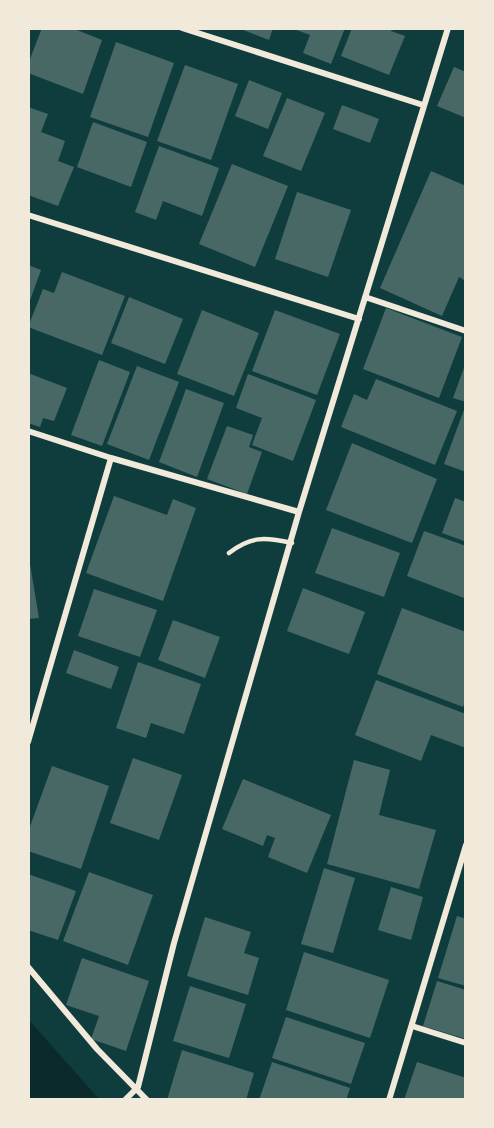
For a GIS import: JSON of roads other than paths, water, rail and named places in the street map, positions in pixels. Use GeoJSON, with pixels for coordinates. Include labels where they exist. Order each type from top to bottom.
{"type":"FeatureCollection","features":[{"type":"Feature","properties":{"kind":"street"},"geometry":{"type":"LineString","coordinates":[[182,28],[423,105]]}},
{"type":"Feature","properties":{"kind":"street"},"geometry":{"type":"LineString","coordinates":[[126,1099],[138,1087],[174,944],[292,543],[299,512],[448,28]]}},
{"type":"Feature","properties":{"kind":"street"},"geometry":{"type":"LineString","coordinates":[[28,215],[359,319]]}},
{"type":"Feature","properties":{"kind":"street"},"geometry":{"type":"LineString","coordinates":[[365,297],[465,331]]}},
{"type":"Feature","properties":{"kind":"street"},"geometry":{"type":"LineString","coordinates":[[28,431],[111,458],[299,512]]}},
{"type":"Feature","properties":{"kind":"street"},"geometry":{"type":"LineString","coordinates":[[28,742],[111,458]]}},
{"type":"Feature","properties":{"kind":"street"},"geometry":{"type":"LineString","coordinates":[[389,1100],[465,845]]}},
{"type":"Feature","properties":{"kind":"street"},"geometry":{"type":"LineString","coordinates":[[28,968],[97,1049],[138,1087],[147,1100]]}},
{"type":"Feature","properties":{"kind":"street"},"geometry":{"type":"LineString","coordinates":[[412,1026],[465,1043]]}},
{"type":"Feature","properties":{"kind":"lane"},"geometry":{"type":"LineString","coordinates":[[230,553],[241,544],[258,537],[292,543]]}},
{"type":"Feature","properties":{"kind":"water"},"geometry":{"type":"Polygon","coordinates":[[[29,1020],[99,1099],[29,1099],[29,1020]]]}}]}
